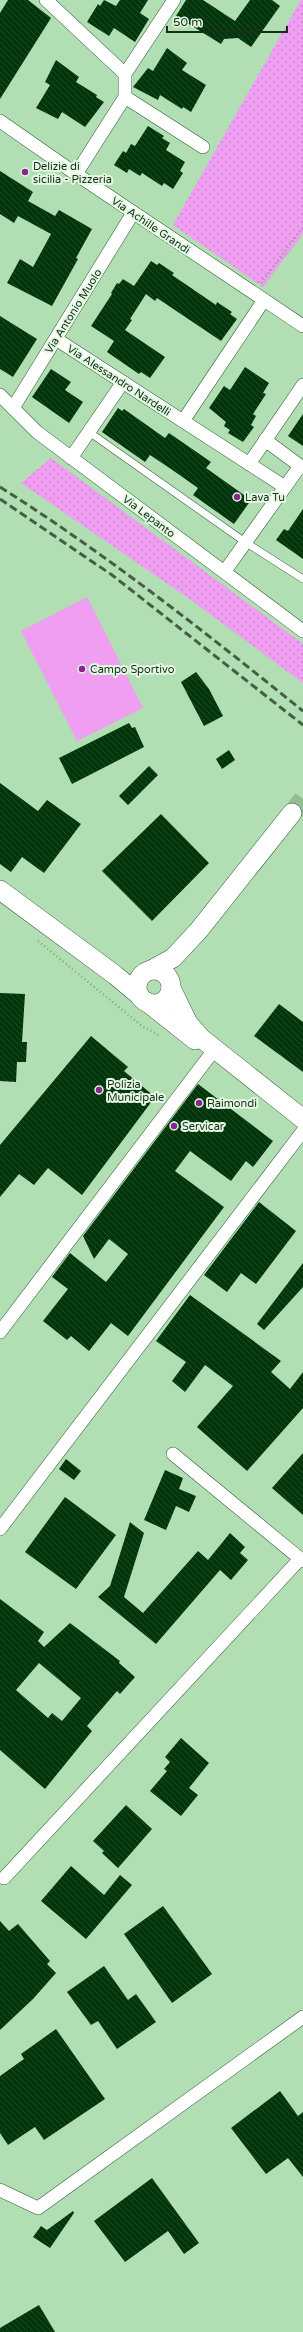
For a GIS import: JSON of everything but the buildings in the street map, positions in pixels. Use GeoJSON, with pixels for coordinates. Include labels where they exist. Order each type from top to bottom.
{"type":"FeatureCollection","features":[{"type":"Feature","properties":{"kind":"main road"},"geometry":{"type":"LineString","coordinates":[[199,930],[163,1001],[152,1004],[143,999],[137,984],[139,979],[149,971],[173,958],[199,930],[292,813]]}},
{"type":"Feature","properties":{"kind":"main road"},"geometry":{"type":"LineString","coordinates":[[0,890],[80,950],[196,1041],[214,1050]]}},
{"type":"Feature","properties":{"kind":"main road"},"geometry":{"type":"LineString","coordinates":[[80,950],[110,965],[149,971],[156,970],[166,975],[188,1023],[214,1050],[303,1119]]}},
{"type":"Feature","properties":{"kind":"street"},"geometry":{"type":"LineString","coordinates":[[46,0],[125,74]]}},
{"type":"Feature","properties":{"kind":"street"},"geometry":{"type":"LineString","coordinates":[[76,174],[125,97],[125,74],[174,0]]}},
{"type":"Feature","properties":{"kind":"street"},"geometry":{"type":"LineString","coordinates":[[125,97],[203,147]]}},
{"type":"Feature","properties":{"kind":"street","name":"Via Achille Grandi"},"geometry":{"type":"LineString","coordinates":[[0,121],[133,213],[303,326]]}},
{"type":"Feature","properties":{"kind":"street","name":"Via Antonio Muolo"},"geometry":{"type":"LineString","coordinates":[[13,408],[133,213]]}},
{"type":"Feature","properties":{"kind":"street","name":"Via Alessandro Nardelli"},"geometry":{"type":"LineString","coordinates":[[182,421],[259,296]]}},
{"type":"Feature","properties":{"kind":"street","name":"Via Alessandro Nardelli"},"geometry":{"type":"LineString","coordinates":[[56,339],[285,487]]}},
{"type":"Feature","properties":{"kind":"street"},"geometry":{"type":"LineString","coordinates":[[71,458],[123,382]]}},
{"type":"Feature","properties":{"kind":"street"},"geometry":{"type":"LineString","coordinates":[[249,464],[303,385]]}},
{"type":"Feature","properties":{"kind":"street","name":"Via Lepanto"},"geometry":{"type":"LineString","coordinates":[[0,395],[37,432],[225,571],[303,631]]}},
{"type":"Feature","properties":{"kind":"street"},"geometry":{"type":"LineString","coordinates":[[225,571],[285,487],[302,467],[265,440]]}},
{"type":"Feature","properties":{"kind":"street"},"geometry":{"type":"LineString","coordinates":[[0,1332],[214,1050]]}},
{"type":"Feature","properties":{"kind":"street"},"geometry":{"type":"LineString","coordinates":[[0,1529],[303,1131]]}},
{"type":"Feature","properties":{"kind":"street"},"geometry":{"type":"LineString","coordinates":[[4,1878],[302,1560],[173,1454]]}},
{"type":"Feature","properties":{"kind":"street"},"geometry":{"type":"LineString","coordinates":[[0,2190],[38,2208],[303,2017]]}},
{"type":"Feature","properties":{"kind":"lane"},"geometry":{"type":"LineString","coordinates":[[89,432],[245,542],[303,579]]}},
{"type":"Feature","properties":{"kind":"path"},"geometry":{"type":"LineString","coordinates":[[259,296],[303,227]]}},
{"type":"Feature","properties":{"kind":"shaded area"},"geometry":{"type":"Polygon","coordinates":[[[301,0],[303,0],[303,234],[263,287],[173,225],[301,0]]]}},
{"type":"Feature","properties":{"kind":"shaded area"},"geometry":{"type":"Polygon","coordinates":[[[51,458],[303,644],[303,683],[191,600],[21,483],[51,458]]]}},
{"type":"Feature","properties":{"kind":"shaded area","name":"Campo Sportivo"},"geometry":{"type":"Polygon","coordinates":[[[87,597],[143,708],[77,741],[21,631],[87,597]]]}},
{"type":"Feature","properties":{"kind":"tunnel"},"geometry":{"type":"LineString","coordinates":[[292,813],[303,799]]}},
{"type":"Feature","properties":{"kind":"railway"},"geometry":{"type":"LineString","coordinates":[[0,487],[117,566],[303,711]]}},
{"type":"Feature","properties":{"kind":"railway"},"geometry":{"type":"LineString","coordinates":[[0,499],[112,575],[303,725]]}},
{"type":"Feature","properties":{"kind":"place","name":"Delizie di sicilia - Pizzeria"},"geometry":{"type":"Point","coordinates":[25,172]}},
{"type":"Feature","properties":{"kind":"place","name":"Lava Tu"},"geometry":{"type":"Point","coordinates":[237,497]}},
{"type":"Feature","properties":{"kind":"place","name":"Campo Sportivo"},"geometry":{"type":"Point","coordinates":[82,669]}},
{"type":"Feature","properties":{"kind":"place","name":"Polizia Municipale"},"geometry":{"type":"Point","coordinates":[99,1090]}},
{"type":"Feature","properties":{"kind":"place","name":"Raimondi"},"geometry":{"type":"Point","coordinates":[199,1103]}},
{"type":"Feature","properties":{"kind":"place","name":"Servicar"},"geometry":{"type":"Point","coordinates":[174,1126]}}]}
